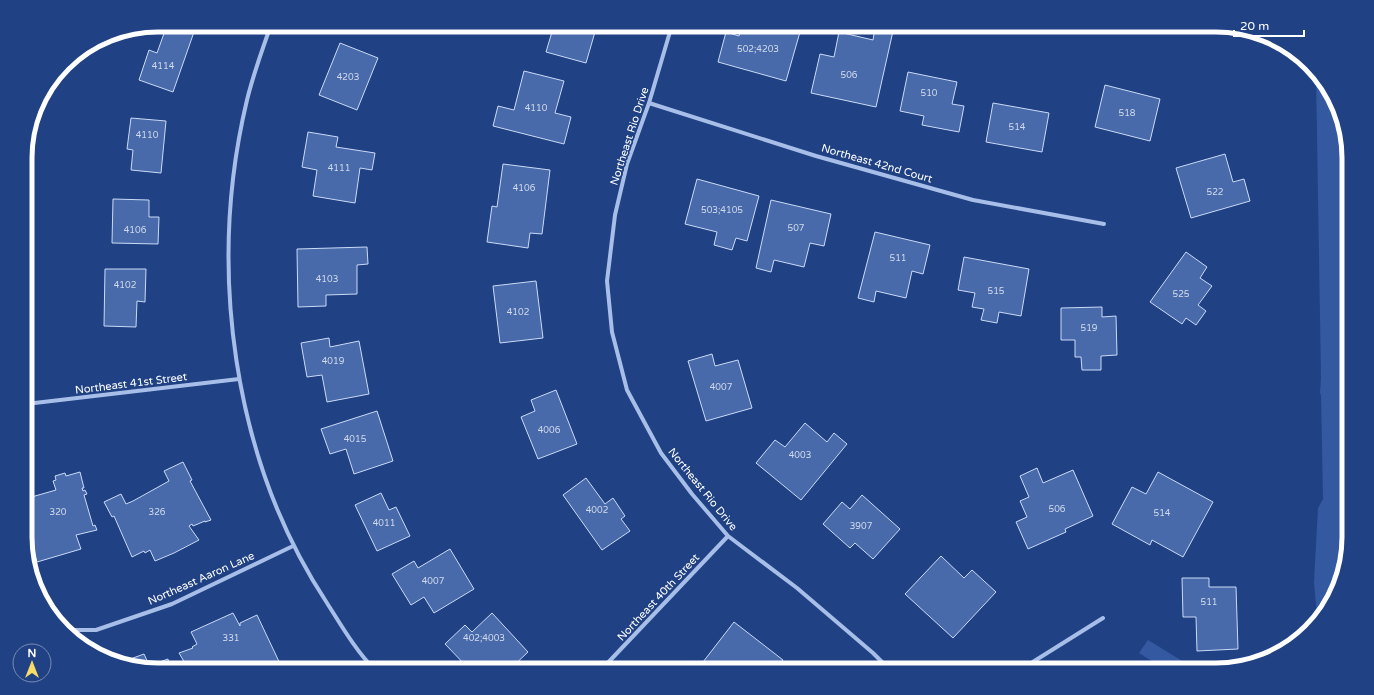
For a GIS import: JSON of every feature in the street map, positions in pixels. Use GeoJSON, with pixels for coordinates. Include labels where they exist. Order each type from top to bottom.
{"type":"FeatureCollection","features":[{"type":"Feature","properties":{"kind":"street"},"geometry":{"type":"LineString","coordinates":[[269,32],[247,99],[239,140],[230,215],[230,292],[239,379],[263,474],[293,546],[318,590],[344,629],[370,663]]}},
{"type":"Feature","properties":{"kind":"street","name":"Northeast Rio Drive"},"geometry":{"type":"LineString","coordinates":[[670,32],[649,103],[627,164],[615,215],[607,281],[612,332],[627,390],[661,453],[692,494],[728,536],[797,588],[883,663]]}},
{"type":"Feature","properties":{"kind":"street","name":"Northeast 42nd Court"},"geometry":{"type":"LineString","coordinates":[[649,103],[816,156],[973,200],[1104,224]]}},
{"type":"Feature","properties":{"kind":"street","name":"Northeast 41st Street"},"geometry":{"type":"LineString","coordinates":[[32,403],[239,379]]}},
{"type":"Feature","properties":{"kind":"street","name":"Northeast 40th Street"},"geometry":{"type":"LineString","coordinates":[[609,663],[728,536]]}},
{"type":"Feature","properties":{"kind":"street","name":"Northeast Aaron Lane"},"geometry":{"type":"LineString","coordinates":[[73,630],[96,630],[172,604],[293,546]]}},
{"type":"Feature","properties":{"kind":"street"},"geometry":{"type":"LineString","coordinates":[[1031,663],[1103,618]]}},
{"type":"Feature","properties":{"kind":"shaded area"},"geometry":{"type":"Polygon","coordinates":[[[1316,82],[1329,102],[1338,126],[1342,158],[1342,537],[1338,569],[1329,593],[1317,613],[1314,582],[1318,508],[1323,499],[1320,393],[1316,82]]]}},
{"type":"Feature","properties":{"kind":"shaded area"},"geometry":{"type":"Polygon","coordinates":[[[1148,640],[1186,663],[1155,663],[1139,653],[1148,640]]]}},
{"type":"Feature","properties":{"kind":"building"},"geometry":{"type":"Polygon","coordinates":[[[164,32],[194,32],[173,92],[139,80],[149,50],[157,53],[164,32]]]}},
{"type":"Feature","properties":{"kind":"building"},"geometry":{"type":"Polygon","coordinates":[[[552,32],[595,32],[586,63],[546,52],[552,32]]]}},
{"type":"Feature","properties":{"kind":"building"},"geometry":{"type":"Polygon","coordinates":[[[726,32],[739,36],[740,32],[800,32],[786,81],[718,62],[726,32]]]}},
{"type":"Feature","properties":{"kind":"building"},"geometry":{"type":"Polygon","coordinates":[[[839,32],[873,40],[874,32],[893,32],[876,107],[811,93],[820,54],[834,57],[839,32]]]}},
{"type":"Feature","properties":{"kind":"building"},"geometry":{"type":"Polygon","coordinates":[[[340,43],[378,58],[357,110],[319,95],[340,43]]]}},
{"type":"Feature","properties":{"kind":"building"},"geometry":{"type":"Polygon","coordinates":[[[524,71],[564,81],[555,113],[571,117],[564,144],[493,126],[498,106],[514,110],[524,71]]]}},
{"type":"Feature","properties":{"kind":"building"},"geometry":{"type":"Polygon","coordinates":[[[908,72],[957,82],[952,104],[964,106],[959,132],[922,125],[924,116],[900,111],[908,72]]]}},
{"type":"Feature","properties":{"kind":"building"},"geometry":{"type":"Polygon","coordinates":[[[1105,85],[1160,99],[1150,141],[1095,127],[1105,85]]]}},
{"type":"Feature","properties":{"kind":"building"},"geometry":{"type":"Polygon","coordinates":[[[993,103],[1049,113],[1042,152],[986,142],[993,103]]]}},
{"type":"Feature","properties":{"kind":"building"},"geometry":{"type":"Polygon","coordinates":[[[131,118],[166,121],[161,173],[131,170],[133,150],[127,149],[131,118]]]}},
{"type":"Feature","properties":{"kind":"building"},"geometry":{"type":"Polygon","coordinates":[[[308,132],[338,137],[336,147],[375,153],[372,170],[360,168],[355,203],[313,196],[317,170],[302,167],[308,132]]]}},
{"type":"Feature","properties":{"kind":"building"},"geometry":{"type":"Polygon","coordinates":[[[1225,154],[1233,182],[1244,179],[1250,201],[1191,218],[1176,168],[1225,154]]]}},
{"type":"Feature","properties":{"kind":"building"},"geometry":{"type":"Polygon","coordinates":[[[503,164],[550,170],[542,234],[530,233],[528,248],[487,242],[492,206],[497,207],[503,164]]]}},
{"type":"Feature","properties":{"kind":"building"},"geometry":{"type":"Polygon","coordinates":[[[697,179],[759,196],[747,241],[736,238],[732,250],[714,245],[717,232],[685,224],[697,179]]]}},
{"type":"Feature","properties":{"kind":"building"},"geometry":{"type":"Polygon","coordinates":[[[113,199],[149,200],[149,217],[159,217],[158,244],[112,243],[113,199]]]}},
{"type":"Feature","properties":{"kind":"building"},"geometry":{"type":"Polygon","coordinates":[[[771,200],[831,214],[824,246],[810,243],[804,267],[774,260],[771,272],[756,268],[771,200]]]}},
{"type":"Feature","properties":{"kind":"building"},"geometry":{"type":"Polygon","coordinates":[[[875,232],[930,245],[923,274],[912,271],[906,298],[876,291],[874,302],[858,298],[875,232]]]}},
{"type":"Feature","properties":{"kind":"building"},"geometry":{"type":"Polygon","coordinates":[[[367,247],[368,264],[357,265],[357,294],[326,295],[326,306],[298,307],[297,249],[367,247]]]}},
{"type":"Feature","properties":{"kind":"building"},"geometry":{"type":"Polygon","coordinates":[[[1186,252],[1207,267],[1200,278],[1212,286],[1198,305],[1206,311],[1196,325],[1186,318],[1182,324],[1150,302],[1186,252]]]}},
{"type":"Feature","properties":{"kind":"building"},"geometry":{"type":"Polygon","coordinates":[[[964,257],[1029,269],[1021,316],[999,312],[997,323],[981,320],[984,309],[972,307],[975,293],[958,290],[964,257]]]}},
{"type":"Feature","properties":{"kind":"building"},"geometry":{"type":"Polygon","coordinates":[[[105,269],[146,269],[145,302],[137,301],[136,327],[104,326],[105,269]]]}},
{"type":"Feature","properties":{"kind":"building"},"geometry":{"type":"Polygon","coordinates":[[[536,281],[543,338],[500,343],[493,286],[536,281]]]}},
{"type":"Feature","properties":{"kind":"building"},"geometry":{"type":"Polygon","coordinates":[[[1102,307],[1102,317],[1116,316],[1117,355],[1101,356],[1101,370],[1082,370],[1081,357],[1075,357],[1075,340],[1061,340],[1061,308],[1102,307]]]}},
{"type":"Feature","properties":{"kind":"building"},"geometry":{"type":"Polygon","coordinates":[[[329,338],[330,347],[359,341],[369,394],[327,402],[322,375],[307,377],[301,343],[329,338]]]}},
{"type":"Feature","properties":{"kind":"building"},"geometry":{"type":"Polygon","coordinates":[[[712,354],[715,366],[738,360],[752,408],[706,421],[688,361],[712,354]]]}},
{"type":"Feature","properties":{"kind":"building"},"geometry":{"type":"Polygon","coordinates":[[[556,390],[577,444],[538,459],[521,417],[535,411],[531,400],[556,390]]]}},
{"type":"Feature","properties":{"kind":"building"},"geometry":{"type":"Polygon","coordinates":[[[377,411],[393,461],[354,474],[346,449],[330,454],[321,429],[377,411]]]}},
{"type":"Feature","properties":{"kind":"building"},"geometry":{"type":"Polygon","coordinates":[[[805,423],[827,442],[834,433],[847,444],[801,500],[756,463],[775,440],[785,447],[805,423]]]}},
{"type":"Feature","properties":{"kind":"building"},"geometry":{"type":"Polygon","coordinates":[[[183,462],[192,480],[190,481],[211,520],[189,526],[199,540],[174,553],[155,561],[150,550],[145,553],[144,551],[132,557],[114,516],[112,517],[104,502],[121,494],[126,504],[133,501],[169,481],[164,471],[183,462]]]}},
{"type":"Feature","properties":{"kind":"building"},"geometry":{"type":"Polygon","coordinates":[[[1037,468],[1043,483],[1073,470],[1093,516],[1065,529],[1066,532],[1028,549],[1016,522],[1027,517],[1020,501],[1029,497],[1020,476],[1037,468]]]}},
{"type":"Feature","properties":{"kind":"building"},"geometry":{"type":"Polygon","coordinates":[[[80,472],[84,488],[82,488],[87,494],[84,495],[93,526],[95,525],[97,530],[76,535],[81,549],[37,562],[33,548],[32,497],[56,490],[53,481],[56,480],[55,476],[65,473],[66,476],[80,472]]]}},
{"type":"Feature","properties":{"kind":"building"},"geometry":{"type":"Polygon","coordinates":[[[1158,472],[1213,502],[1183,557],[1152,540],[1150,545],[1112,524],[1132,487],[1146,494],[1158,472]]]}},
{"type":"Feature","properties":{"kind":"building"},"geometry":{"type":"Polygon","coordinates":[[[586,478],[605,504],[613,498],[625,516],[621,519],[630,531],[602,550],[563,495],[586,478]]]}},
{"type":"Feature","properties":{"kind":"building"},"geometry":{"type":"Polygon","coordinates":[[[381,493],[389,510],[396,507],[410,536],[377,551],[355,505],[381,493]]]}},
{"type":"Feature","properties":{"kind":"building"},"geometry":{"type":"Polygon","coordinates":[[[862,495],[900,529],[873,559],[855,543],[850,548],[823,524],[842,502],[850,509],[862,495]]]}},
{"type":"Feature","properties":{"kind":"building"},"geometry":{"type":"Polygon","coordinates":[[[450,549],[474,589],[434,613],[424,597],[411,605],[392,574],[414,561],[418,568],[450,549]]]}},
{"type":"Feature","properties":{"kind":"building"},"geometry":{"type":"Polygon","coordinates":[[[941,556],[964,578],[972,570],[996,592],[953,638],[905,594],[941,556]]]}},
{"type":"Feature","properties":{"kind":"building"},"geometry":{"type":"Polygon","coordinates":[[[1182,578],[1209,578],[1209,587],[1236,587],[1238,649],[1197,651],[1196,617],[1183,617],[1182,578]]]}},
{"type":"Feature","properties":{"kind":"building"},"geometry":{"type":"Polygon","coordinates":[[[233,613],[240,626],[240,623],[257,615],[280,663],[185,663],[179,653],[193,648],[192,647],[197,644],[191,632],[233,613]]]}},
{"type":"Feature","properties":{"kind":"building"},"geometry":{"type":"Polygon","coordinates":[[[492,613],[528,652],[516,663],[483,663],[481,661],[479,663],[463,663],[445,644],[465,625],[472,632],[492,613]]]}},
{"type":"Feature","properties":{"kind":"building"},"geometry":{"type":"Polygon","coordinates":[[[734,622],[783,660],[781,663],[703,662],[734,622]]]}},
{"type":"Feature","properties":{"kind":"building"},"geometry":{"type":"Polygon","coordinates":[[[144,654],[148,662],[142,662],[129,660],[144,654]]]}},
{"type":"Feature","properties":{"kind":"building"},"geometry":{"type":"Polygon","coordinates":[[[168,659],[169,663],[157,663],[168,659]]]}}]}
